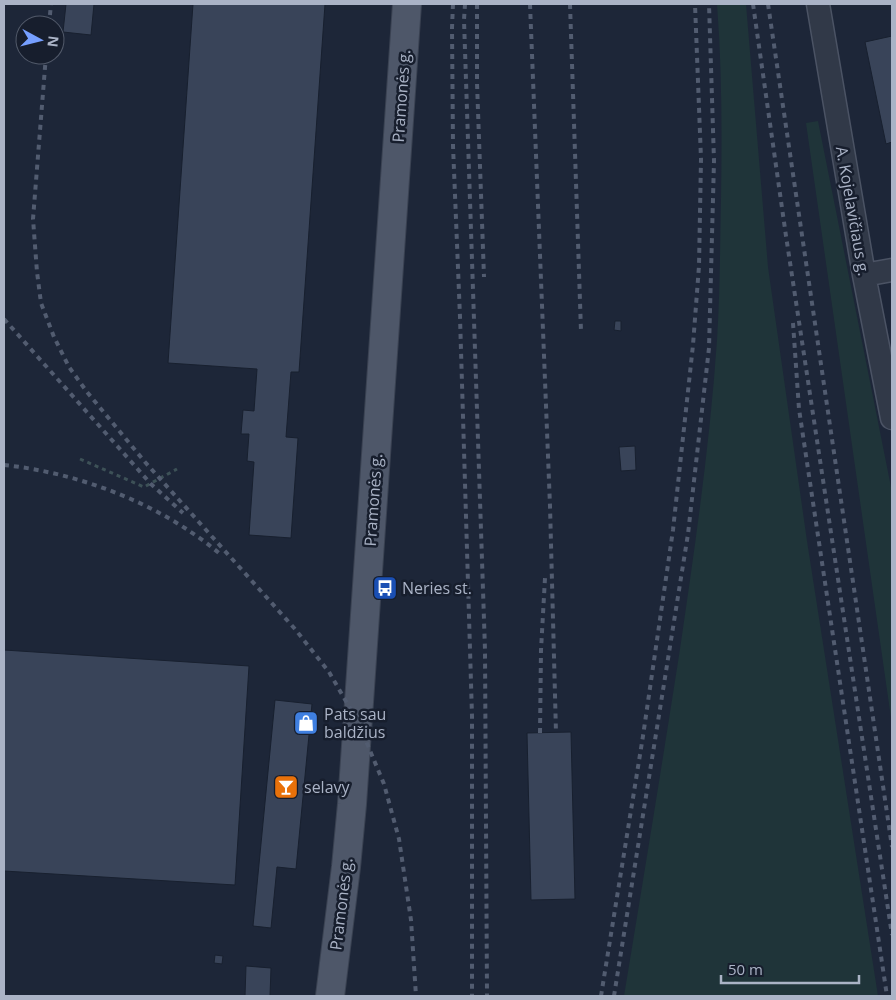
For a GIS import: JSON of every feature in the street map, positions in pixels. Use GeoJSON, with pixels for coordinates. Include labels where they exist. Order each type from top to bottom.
{"type":"FeatureCollection","features":[{"type":"Feature","properties":{"kind":"main road","name":"Pramonės g."},"geometry":{"type":"LineString","coordinates":[[330,996],[352,804],[407,4]]}},
{"type":"Feature","properties":{"kind":"street","name":"A. Kojelavičiaus g."},"geometry":{"type":"LineString","coordinates":[[818,4],[864,275],[892,418]]}},
{"type":"Feature","properties":{"kind":"street"},"geometry":{"type":"LineString","coordinates":[[864,275],[892,270]]}},
{"type":"Feature","properties":{"kind":"path"},"geometry":{"type":"LineString","coordinates":[[80,458],[144,487],[177,469]]}},
{"type":"Feature","properties":{"kind":"green space"},"geometry":{"type":"Polygon","coordinates":[[[717,4],[746,4],[768,267],[807,541],[878,996],[624,996],[680,649],[702,495],[714,379],[719,305],[721,175],[721,77],[717,4]]]}},
{"type":"Feature","properties":{"kind":"green space"},"geometry":{"type":"Polygon","coordinates":[[[818,121],[892,492],[892,725],[806,123],[818,121]]]}},
{"type":"Feature","properties":{"kind":"building"},"geometry":{"type":"Polygon","coordinates":[[[66,4],[94,4],[91,35],[65,32],[66,4]]]}},
{"type":"Feature","properties":{"kind":"building"},"geometry":{"type":"Polygon","coordinates":[[[193,4],[325,4],[299,372],[291,372],[286,437],[298,438],[291,538],[249,535],[254,462],[247,461],[249,434],[241,434],[243,410],[254,411],[257,369],[168,363],[193,4]]]}},
{"type":"Feature","properties":{"kind":"building"},"geometry":{"type":"Polygon","coordinates":[[[892,36],[892,142],[886,144],[865,42],[892,36]]]}},
{"type":"Feature","properties":{"kind":"building"},"geometry":{"type":"Polygon","coordinates":[[[615,321],[621,321],[621,331],[614,330],[615,321]]]}},
{"type":"Feature","properties":{"kind":"building"},"geometry":{"type":"Polygon","coordinates":[[[635,446],[636,470],[621,471],[619,447],[635,446]]]}},
{"type":"Feature","properties":{"kind":"building"},"geometry":{"type":"Polygon","coordinates":[[[4,650],[249,666],[235,885],[4,871],[4,650]]]}},
{"type":"Feature","properties":{"kind":"building"},"geometry":{"type":"Polygon","coordinates":[[[275,700],[312,704],[296,869],[277,867],[271,928],[253,926],[275,700]]]}},
{"type":"Feature","properties":{"kind":"building"},"geometry":{"type":"Polygon","coordinates":[[[571,732],[575,899],[531,900],[527,733],[571,732]]]}},
{"type":"Feature","properties":{"kind":"building"},"geometry":{"type":"Polygon","coordinates":[[[215,955],[223,956],[222,964],[214,963],[215,955]]]}},
{"type":"Feature","properties":{"kind":"building"},"geometry":{"type":"Polygon","coordinates":[[[246,966],[271,968],[270,996],[245,996],[246,966]]]}},
{"type":"Feature","properties":{"kind":"railway"},"geometry":{"type":"LineString","coordinates":[[50,15],[51,4]]}},
{"type":"Feature","properties":{"kind":"railway"},"geometry":{"type":"LineString","coordinates":[[453,4],[453,146],[472,716],[472,996]]}},
{"type":"Feature","properties":{"kind":"railway"},"geometry":{"type":"LineString","coordinates":[[465,4],[485,650],[487,996]]}},
{"type":"Feature","properties":{"kind":"railway"},"geometry":{"type":"LineString","coordinates":[[477,4],[477,83],[484,277]]}},
{"type":"Feature","properties":{"kind":"railway"},"geometry":{"type":"LineString","coordinates":[[530,4],[550,506],[556,733]]}},
{"type":"Feature","properties":{"kind":"railway"},"geometry":{"type":"LineString","coordinates":[[570,4],[581,331]]}},
{"type":"Feature","properties":{"kind":"railway"},"geometry":{"type":"LineString","coordinates":[[601,996],[643,736],[673,530],[693,345],[699,266],[701,159],[695,4]]}},
{"type":"Feature","properties":{"kind":"railway"},"geometry":{"type":"LineString","coordinates":[[614,996],[688,534],[709,348],[714,161],[709,4]]}},
{"type":"Feature","properties":{"kind":"railway"},"geometry":{"type":"LineString","coordinates":[[753,4],[786,236],[892,935]]}},
{"type":"Feature","properties":{"kind":"railway"},"geometry":{"type":"LineString","coordinates":[[768,4],[892,847]]}},
{"type":"Feature","properties":{"kind":"railway"},"geometry":{"type":"LineString","coordinates":[[45,65],[33,219],[41,303],[54,337],[69,367],[87,392],[145,462],[295,629],[329,672],[358,722],[384,784],[399,839],[411,920],[416,996]]}},
{"type":"Feature","properties":{"kind":"railway"},"geometry":{"type":"LineString","coordinates":[[4,319],[151,484],[183,513]]}},
{"type":"Feature","properties":{"kind":"railway"},"geometry":{"type":"LineString","coordinates":[[793,323],[799,409],[887,996]]}},
{"type":"Feature","properties":{"kind":"railway"},"geometry":{"type":"LineString","coordinates":[[4,465],[62,475],[118,494],[172,520],[220,554]]}},
{"type":"Feature","properties":{"kind":"railway"},"geometry":{"type":"LineString","coordinates":[[540,733],[541,650],[545,578]]}},
{"type":"Feature","properties":{"kind":"place","name":"Neries st."},"geometry":{"type":"Point","coordinates":[385,588]}},
{"type":"Feature","properties":{"kind":"place","name":"Pats sau baldžius"},"geometry":{"type":"Point","coordinates":[306,723]}},
{"type":"Feature","properties":{"kind":"place","name":"selavy"},"geometry":{"type":"Point","coordinates":[286,787]}}]}
